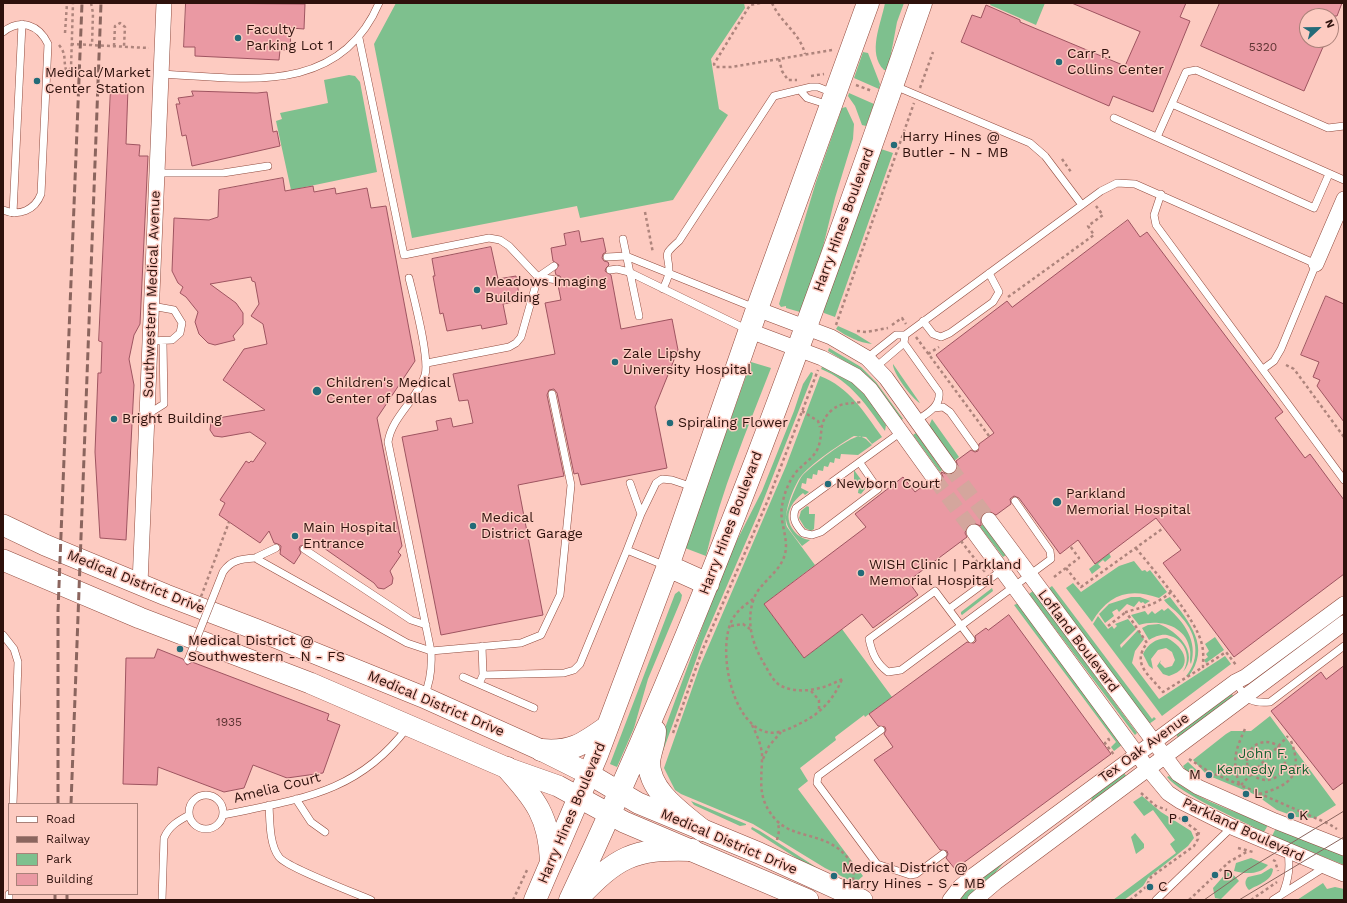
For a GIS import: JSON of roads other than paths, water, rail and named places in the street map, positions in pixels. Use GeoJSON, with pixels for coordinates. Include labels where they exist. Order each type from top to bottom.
{"type":"FeatureCollection","features":[{"type":"Feature","properties":{"kind":"main road","name":"Harry Hines Boulevard"},"geometry":{"type":"LineString","coordinates":[[535,900],[541,862],[579,797],[589,774],[668,566],[757,309],[839,95],[868,3]]}},
{"type":"Feature","properties":{"kind":"main road","name":"Harry Hines Boulevard"},"geometry":{"type":"LineString","coordinates":[[570,900],[610,814],[708,584],[806,328],[885,89],[921,3]]}},
{"type":"Feature","properties":{"kind":"main road","name":"Medical District Drive"},"geometry":{"type":"LineString","coordinates":[[3,525],[45,545],[140,584],[423,697],[541,750],[589,774],[638,803],[857,892]]}},
{"type":"Feature","properties":{"kind":"main road","name":"Medical District Drive"},"geometry":{"type":"LineString","coordinates":[[3,560],[140,618],[310,683],[507,768],[558,786],[610,814],[808,900]]}},
{"type":"Feature","properties":{"kind":"main road"},"geometry":{"type":"LineString","coordinates":[[668,566],[708,584]]}},
{"type":"Feature","properties":{"kind":"main road"},"geometry":{"type":"LineString","coordinates":[[140,584],[140,618]]}},
{"type":"Feature","properties":{"kind":"main road"},"geometry":{"type":"LineString","coordinates":[[409,726],[423,697]]}},
{"type":"Feature","properties":{"kind":"main road"},"geometry":{"type":"LineString","coordinates":[[655,708],[655,737],[649,760],[653,780],[658,790],[702,830]]}},
{"type":"Feature","properties":{"kind":"main road"},"geometry":{"type":"LineString","coordinates":[[541,750],[558,752],[582,745],[607,727]]}},
{"type":"Feature","properties":{"kind":"main road"},"geometry":{"type":"LineString","coordinates":[[507,768],[532,796],[542,813],[550,842],[541,862]]}},
{"type":"Feature","properties":{"kind":"main road"},"geometry":{"type":"LineString","coordinates":[[576,900],[608,869],[637,853],[652,850],[692,850]]}},
{"type":"Feature","properties":{"kind":"street","name":"Southwestern Medical Avenue"},"geometry":{"type":"LineString","coordinates":[[140,584],[148,414],[157,341],[152,306],[164,3]]}},
{"type":"Feature","properties":{"kind":"street"},"geometry":{"type":"LineString","coordinates":[[1316,264],[1344,199]]}},
{"type":"Feature","properties":{"kind":"street"},"geometry":{"type":"LineString","coordinates":[[757,309],[836,340],[872,362],[949,466]]}},
{"type":"Feature","properties":{"kind":"street"},"geometry":{"type":"LineString","coordinates":[[750,331],[822,358],[856,376],[870,389],[934,478]]}},
{"type":"Feature","properties":{"kind":"street"},"geometry":{"type":"LineString","coordinates":[[901,432],[916,421]]}},
{"type":"Feature","properties":{"kind":"street","name":"Lofland Boulevard"},"geometry":{"type":"LineString","coordinates":[[989,520],[1153,742]]}},
{"type":"Feature","properties":{"kind":"street","name":"Lofland Boulevard"},"geometry":{"type":"LineString","coordinates":[[974,532],[994,571],[1014,587],[1137,754]]}},
{"type":"Feature","properties":{"kind":"street","name":"Tex Oak Avenue"},"geometry":{"type":"LineString","coordinates":[[950,900],[960,887],[974,875],[1153,742],[1344,604]]}},
{"type":"Feature","properties":{"kind":"street","name":"Tex Oak Avenue"},"geometry":{"type":"LineString","coordinates":[[975,900],[996,882],[1344,623]]}},
{"type":"Feature","properties":{"kind":"street","name":"Parkland Boulevard"},"geometry":{"type":"LineString","coordinates":[[1153,742],[1178,774],[1198,788],[1275,821],[1344,848]]}},
{"type":"Feature","properties":{"kind":"street","name":"Parkland Boulevard"},"geometry":{"type":"LineString","coordinates":[[1137,754],[1168,793],[1180,802],[1232,827],[1344,874]]}},
{"type":"Feature","properties":{"kind":"street"},"geometry":{"type":"LineString","coordinates":[[1078,797],[1090,812]]}},
{"type":"Feature","properties":{"kind":"lane"},"geometry":{"type":"LineString","coordinates":[[160,74],[266,79],[290,76],[309,70],[333,58],[360,38],[373,18],[379,3]]}},
{"type":"Feature","properties":{"kind":"lane"},"geometry":{"type":"LineString","coordinates":[[13,213],[22,24]]}},
{"type":"Feature","properties":{"kind":"lane"},"geometry":{"type":"LineString","coordinates":[[3,32],[15,25],[22,24],[38,29],[48,44],[41,194],[37,203],[30,209],[13,213],[3,210]]}},
{"type":"Feature","properties":{"kind":"lane"},"geometry":{"type":"LineString","coordinates":[[360,38],[404,256],[489,238],[500,240],[509,246],[538,277],[557,280]]}},
{"type":"Feature","properties":{"kind":"lane"},"geometry":{"type":"LineString","coordinates":[[1157,137],[1186,72],[1196,70],[1328,128],[1344,126]]}},
{"type":"Feature","properties":{"kind":"lane"},"geometry":{"type":"LineString","coordinates":[[663,289],[669,272],[666,258],[669,250],[679,241],[774,96],[811,87],[818,87],[839,95]]}},
{"type":"Feature","properties":{"kind":"lane"},"geometry":{"type":"LineString","coordinates":[[885,89],[1030,143],[1045,156],[1082,205]]}},
{"type":"Feature","properties":{"kind":"lane"},"geometry":{"type":"LineString","coordinates":[[800,90],[807,98],[839,95]]}},
{"type":"Feature","properties":{"kind":"lane"},"geometry":{"type":"LineString","coordinates":[[1172,104],[1344,180]]}},
{"type":"Feature","properties":{"kind":"lane"},"geometry":{"type":"LineString","coordinates":[[1114,118],[1314,208],[1329,174]]}},
{"type":"Feature","properties":{"kind":"lane"},"geometry":{"type":"LineString","coordinates":[[157,173],[223,173],[268,166]]}},
{"type":"Feature","properties":{"kind":"lane"},"geometry":{"type":"LineString","coordinates":[[872,362],[896,335],[905,335],[1101,191],[1117,183],[1136,184],[1161,194],[1316,264],[1281,349],[1274,361],[1263,369]]}},
{"type":"Feature","properties":{"kind":"lane"},"geometry":{"type":"LineString","coordinates":[[1161,194],[1154,215],[1156,226],[1344,480]]}},
{"type":"Feature","properties":{"kind":"lane"},"geometry":{"type":"LineString","coordinates":[[623,239],[639,316]]}},
{"type":"Feature","properties":{"kind":"lane"},"geometry":{"type":"LineString","coordinates":[[607,257],[626,256],[669,272],[757,309]]}},
{"type":"Feature","properties":{"kind":"lane"},"geometry":{"type":"LineString","coordinates":[[427,363],[509,347],[516,344],[521,337],[538,277],[554,266]]}},
{"type":"Feature","properties":{"kind":"lane"},"geometry":{"type":"LineString","coordinates":[[610,270],[617,269],[629,272],[750,331]]}},
{"type":"Feature","properties":{"kind":"lane"},"geometry":{"type":"LineString","coordinates":[[923,321],[933,334],[941,336],[950,333],[993,302],[999,292],[989,273]]}},
{"type":"Feature","properties":{"kind":"lane"},"geometry":{"type":"LineString","coordinates":[[409,278],[427,363],[423,381],[393,426],[388,442],[431,651],[432,667],[429,685],[423,697]]}},
{"type":"Feature","properties":{"kind":"lane"},"geometry":{"type":"LineString","coordinates":[[152,306],[174,310],[182,323],[180,333],[172,340],[157,341]]}},
{"type":"Feature","properties":{"kind":"lane"},"geometry":{"type":"LineString","coordinates":[[905,335],[904,343],[937,387],[940,398],[934,408],[916,421]]}},
{"type":"Feature","properties":{"kind":"lane"},"geometry":{"type":"LineString","coordinates":[[872,362],[904,343]]}},
{"type":"Feature","properties":{"kind":"lane"},"geometry":{"type":"LineString","coordinates":[[255,558],[407,643],[431,651],[521,643],[541,635],[560,595],[571,485],[552,394]]}},
{"type":"Feature","properties":{"kind":"lane"},"geometry":{"type":"LineString","coordinates":[[934,408],[943,407],[950,412],[975,447]]}},
{"type":"Feature","properties":{"kind":"lane"},"geometry":{"type":"LineString","coordinates":[[860,463],[878,488],[821,532],[812,535],[803,533],[794,519],[793,514],[796,508],[901,432]]}},
{"type":"Feature","properties":{"kind":"lane"},"geometry":{"type":"LineString","coordinates":[[483,675],[550,674],[564,673],[574,670],[580,664],[641,514],[656,483],[662,479],[672,480],[695,488]]}},
{"type":"Feature","properties":{"kind":"lane"},"geometry":{"type":"LineString","coordinates":[[630,483],[641,514]]}},
{"type":"Feature","properties":{"kind":"lane"},"geometry":{"type":"LineString","coordinates":[[971,639],[961,626],[949,609],[935,591],[869,639],[873,656],[888,672],[901,670],[961,626],[1029,576],[1051,559],[1052,554],[1015,501]]}},
{"type":"Feature","properties":{"kind":"lane"},"geometry":{"type":"LineString","coordinates":[[188,660],[222,572],[228,564],[237,560],[255,558],[276,548]]}},
{"type":"Feature","properties":{"kind":"lane"},"geometry":{"type":"LineString","coordinates":[[304,549],[411,620],[426,625]]}},
{"type":"Feature","properties":{"kind":"lane"},"geometry":{"type":"LineString","coordinates":[[627,550],[668,566]]}},
{"type":"Feature","properties":{"kind":"lane"},"geometry":{"type":"LineString","coordinates":[[949,609],[994,571],[1017,559]]}},
{"type":"Feature","properties":{"kind":"lane"},"geometry":{"type":"LineString","coordinates":[[3,635],[14,649],[18,662],[13,803]]}},
{"type":"Feature","properties":{"kind":"lane"},"geometry":{"type":"LineString","coordinates":[[480,684],[483,675],[482,646]]}},
{"type":"Feature","properties":{"kind":"lane"},"geometry":{"type":"LineString","coordinates":[[1235,682],[1246,696],[1257,703],[1270,702],[1344,646]]}},
{"type":"Feature","properties":{"kind":"lane"},"geometry":{"type":"LineString","coordinates":[[463,677],[534,708]]}},
{"type":"Feature","properties":{"kind":"lane","name":"Amelia Court"},"geometry":{"type":"LineString","coordinates":[[223,815],[296,799],[339,785],[363,772],[393,746],[409,726]]}},
{"type":"Feature","properties":{"kind":"lane"},"geometry":{"type":"LineString","coordinates":[[881,730],[818,776],[817,783],[877,864],[910,875],[916,874],[943,854]]}},
{"type":"Feature","properties":{"kind":"lane","name":"Amelia Court"},"geometry":{"type":"LineString","coordinates":[[206,795],[213,796],[219,801],[222,807],[223,815],[220,823],[215,827],[204,829],[197,827],[189,815],[190,807],[193,801],[206,795]]}},
{"type":"Feature","properties":{"kind":"lane"},"geometry":{"type":"LineString","coordinates":[[296,799],[311,822],[325,832]]}},
{"type":"Feature","properties":{"kind":"lane"},"geometry":{"type":"LineString","coordinates":[[269,805],[275,849],[279,858],[294,867],[371,900]]}},
{"type":"Feature","properties":{"kind":"lane"},"geometry":{"type":"LineString","coordinates":[[162,900],[164,838],[167,831],[175,823],[189,815]]}},
{"type":"Feature","properties":{"kind":"lane"},"geometry":{"type":"LineString","coordinates":[[1156,900],[1232,827]]}},
{"type":"Feature","properties":{"kind":"lane"},"geometry":{"type":"LineString","coordinates":[[1283,893],[1288,880],[1290,866],[1288,851]]}},
{"type":"Feature","properties":{"kind":"lane"},"geometry":{"type":"LineString","coordinates":[[1273,900],[1325,866]]}},
{"type":"Feature","properties":{"kind":"tunnel"},"geometry":{"type":"LineString","coordinates":[[949,466],[989,520]]}},
{"type":"Feature","properties":{"kind":"tunnel"},"geometry":{"type":"LineString","coordinates":[[934,478],[974,532]]}},
{"type":"Feature","properties":{"kind":"tram line"},"geometry":{"type":"LineString","coordinates":[[1204,900],[1247,870],[1344,811]]}},
{"type":"Feature","properties":{"kind":"tram line"},"geometry":{"type":"LineString","coordinates":[[1239,900],[1344,837]]}},
{"type":"Feature","properties":{"kind":"railway"},"geometry":{"type":"LineString","coordinates":[[58,803],[58,611],[82,3]]}},
{"type":"Feature","properties":{"kind":"railway"},"geometry":{"type":"LineString","coordinates":[[71,803],[101,3]]}},
{"type":"Feature","properties":{"kind":"railway"},"geometry":{"type":"LineString","coordinates":[[55,895],[55,900]]}},
{"type":"Feature","properties":{"kind":"railway"},"geometry":{"type":"LineString","coordinates":[[67,895],[67,900]]}},
{"type":"Feature","properties":{"kind":"place","name":"Faculty Parking Lot 1"},"geometry":{"type":"Point","coordinates":[238,38]}},
{"type":"Feature","properties":{"kind":"place","name":"Carr P. Collins Center"},"geometry":{"type":"Point","coordinates":[1059,62]}},
{"type":"Feature","properties":{"kind":"place","name":"Medical/Market Center Station"},"geometry":{"type":"Point","coordinates":[37,81]}},
{"type":"Feature","properties":{"kind":"place","name":"Harry Hines @ Butler - N - MB"},"geometry":{"type":"Point","coordinates":[894,145]}},
{"type":"Feature","properties":{"kind":"place","name":"Meadows Imaging Building"},"geometry":{"type":"Point","coordinates":[477,290]}},
{"type":"Feature","properties":{"kind":"place","name":"Zale Lipshy University Hospital"},"geometry":{"type":"Point","coordinates":[615,362]}},
{"type":"Feature","properties":{"kind":"place","name":"Children's Medical Center of Dallas"},"geometry":{"type":"Point","coordinates":[317,391]}},
{"type":"Feature","properties":{"kind":"place","name":"Bright Building"},"geometry":{"type":"Point","coordinates":[114,419]}},
{"type":"Feature","properties":{"kind":"place","name":"Spiraling Flower"},"geometry":{"type":"Point","coordinates":[670,423]}},
{"type":"Feature","properties":{"kind":"place","name":"Newborn Court"},"geometry":{"type":"Point","coordinates":[828,484]}},
{"type":"Feature","properties":{"kind":"place","name":"Parkland Memorial Hospital"},"geometry":{"type":"Point","coordinates":[1057,502]}},
{"type":"Feature","properties":{"kind":"place","name":"Medical District Garage"},"geometry":{"type":"Point","coordinates":[473,526]}},
{"type":"Feature","properties":{"kind":"place","name":"Main Hospital Entrance"},"geometry":{"type":"Point","coordinates":[295,536]}},
{"type":"Feature","properties":{"kind":"place","name":"WISH Clinic | Parkland Memorial Hospital"},"geometry":{"type":"Point","coordinates":[861,573]}},
{"type":"Feature","properties":{"kind":"place","name":"Medical District @ Southwestern - N - FS"},"geometry":{"type":"Point","coordinates":[180,649]}},
{"type":"Feature","properties":{"kind":"place","name":"M"},"geometry":{"type":"Point","coordinates":[1209,775]}},
{"type":"Feature","properties":{"kind":"place","name":"L"},"geometry":{"type":"Point","coordinates":[1246,794]}},
{"type":"Feature","properties":{"kind":"place","name":"K"},"geometry":{"type":"Point","coordinates":[1291,816]}},
{"type":"Feature","properties":{"kind":"place","name":"P"},"geometry":{"type":"Point","coordinates":[1185,819]}},
{"type":"Feature","properties":{"kind":"place","name":"D"},"geometry":{"type":"Point","coordinates":[1215,875]}},
{"type":"Feature","properties":{"kind":"place","name":"Medical District @ Harry Hines - S - MB"},"geometry":{"type":"Point","coordinates":[834,876]}},
{"type":"Feature","properties":{"kind":"place","name":"C"},"geometry":{"type":"Point","coordinates":[1150,887]}},
{"type":"Feature","properties":{"kind":"park label","name":"John F. Kennedy Park"},"geometry":{"type":"Point","coordinates":[1263,762]}}]}
